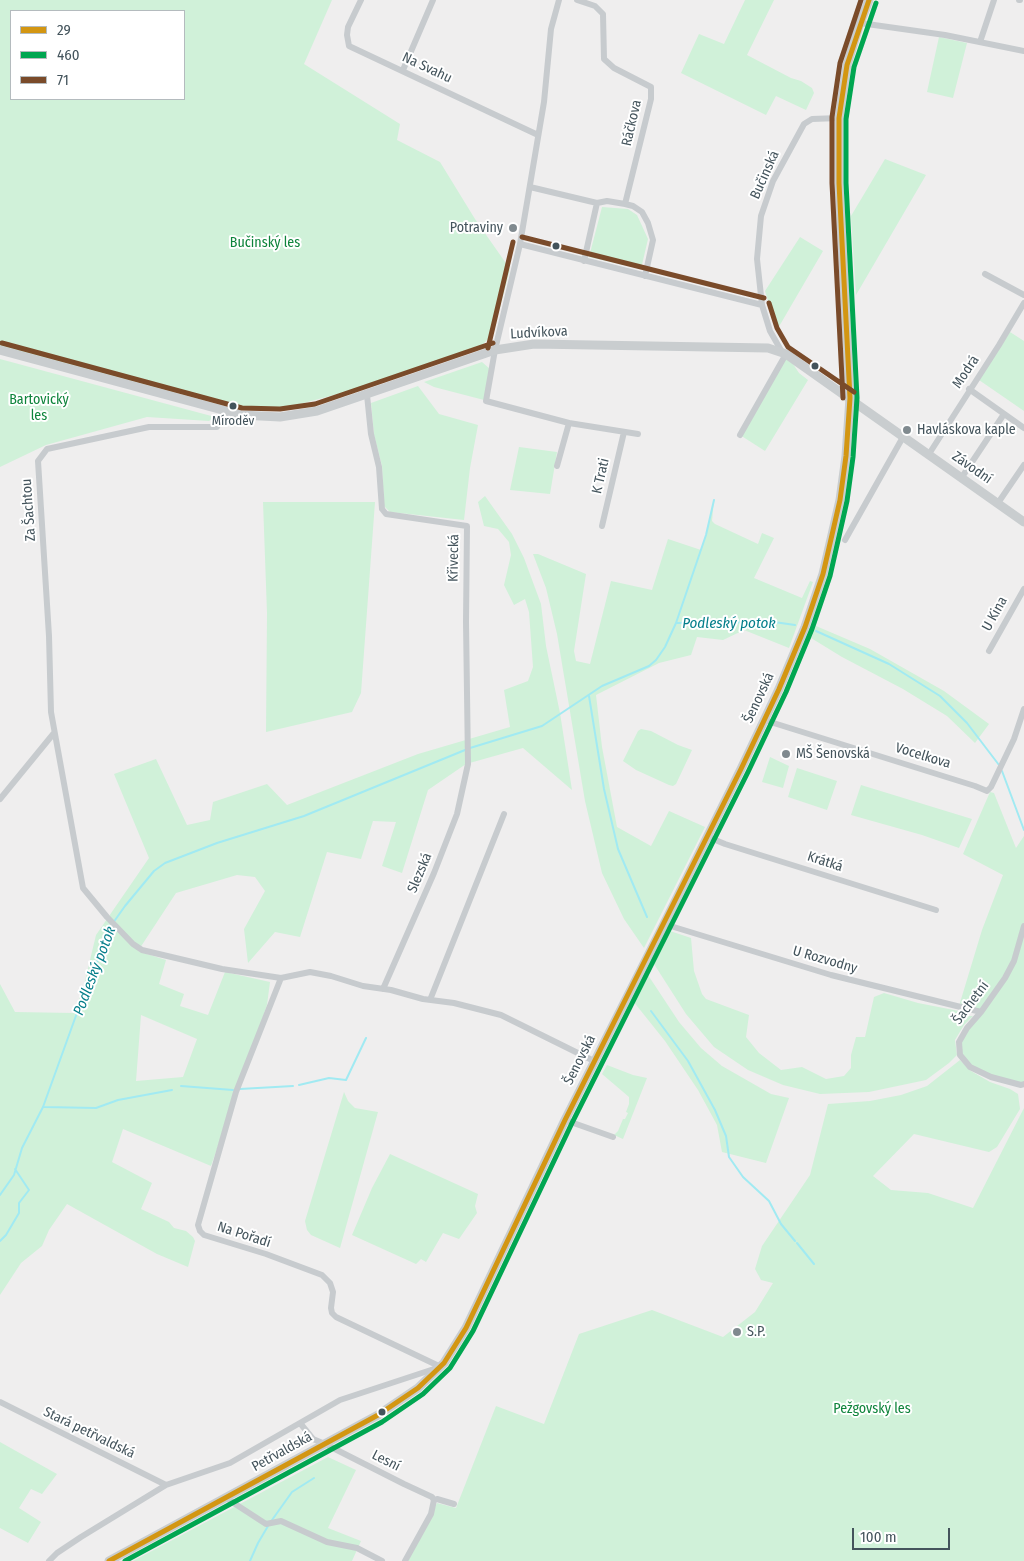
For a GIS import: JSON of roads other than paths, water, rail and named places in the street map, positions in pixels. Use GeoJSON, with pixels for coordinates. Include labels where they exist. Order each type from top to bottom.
{"type":"FeatureCollection","features":[{"type":"Feature","properties":{"kind":"main road","name":"Šenovská"},"geometry":{"type":"LineString","coordinates":[[453,1350],[470,1320],[565,1120],[708,837],[764,720],[805,627],[825,566],[844,474],[850,398],[839,183],[839,118],[847,65],[869,0]]}},
{"type":"Feature","properties":{"kind":"main road","name":"Ludvíkova"},"geometry":{"type":"LineString","coordinates":[[0,350],[241,415],[280,417],[316,411],[495,350],[544,344],[768,348],[784,353],[850,398]]}},
{"type":"Feature","properties":{"kind":"main road","name":"Závodní"},"geometry":{"type":"LineString","coordinates":[[850,398],[1024,522]]}},
{"type":"Feature","properties":{"kind":"main road","name":"Petřvaldská"},"geometry":{"type":"LineString","coordinates":[[109,1561],[393,1406],[426,1382],[453,1350]]}},
{"type":"Feature","properties":{"kind":"street","name":"Na Svahu"},"geometry":{"type":"LineString","coordinates":[[361,0],[346,35],[349,46],[538,135]]}},
{"type":"Feature","properties":{"kind":"street"},"geometry":{"type":"LineString","coordinates":[[403,70],[433,0]]}},
{"type":"Feature","properties":{"kind":"street"},"geometry":{"type":"LineString","coordinates":[[559,0],[551,29],[544,102],[520,244],[495,350],[486,401],[569,423],[638,434]]}},
{"type":"Feature","properties":{"kind":"street","name":"Ráčkova"},"geometry":{"type":"LineString","coordinates":[[577,0],[595,6],[603,14],[604,59],[614,68],[651,86],[651,99],[625,204]]}},
{"type":"Feature","properties":{"kind":"street"},"geometry":{"type":"LineString","coordinates":[[980,42],[994,0]]}},
{"type":"Feature","properties":{"kind":"street"},"geometry":{"type":"LineString","coordinates":[[860,23],[945,35],[1024,52]]}},
{"type":"Feature","properties":{"kind":"street","name":"Bučinská"},"geometry":{"type":"LineString","coordinates":[[784,353],[770,331],[762,305],[758,274],[761,216],[770,188],[804,124],[812,120],[839,118]]}},
{"type":"Feature","properties":{"kind":"street"},"geometry":{"type":"LineString","coordinates":[[530,187],[597,203],[625,204],[633,206],[642,212],[648,223],[652,240],[645,276]]}},
{"type":"Feature","properties":{"kind":"street"},"geometry":{"type":"LineString","coordinates":[[584,261],[597,203]]}},
{"type":"Feature","properties":{"kind":"street"},"geometry":{"type":"LineString","coordinates":[[520,244],[762,305]]}},
{"type":"Feature","properties":{"kind":"street"},"geometry":{"type":"LineString","coordinates":[[985,274],[1024,295]]}},
{"type":"Feature","properties":{"kind":"street","name":"Modrá"},"geometry":{"type":"LineString","coordinates":[[928,454],[1024,303]]}},
{"type":"Feature","properties":{"kind":"street"},"geometry":{"type":"LineString","coordinates":[[740,435],[784,353]]}},
{"type":"Feature","properties":{"kind":"street"},"geometry":{"type":"LineString","coordinates":[[970,389],[1024,428]]}},
{"type":"Feature","properties":{"kind":"street","name":"Křivecká"},"geometry":{"type":"LineString","coordinates":[[367,395],[371,434],[379,467],[382,509],[386,514],[467,526],[468,764]]}},
{"type":"Feature","properties":{"kind":"street","name":"Za Šachtou"},"geometry":{"type":"LineString","coordinates":[[225,411],[217,427],[149,427],[47,449],[38,461],[51,712],[83,888],[107,917],[133,944],[142,950],[222,969],[281,978]]}},
{"type":"Feature","properties":{"kind":"street"},"geometry":{"type":"LineString","coordinates":[[962,477],[1004,414]]}},
{"type":"Feature","properties":{"kind":"street"},"geometry":{"type":"LineString","coordinates":[[557,466],[569,423]]}},
{"type":"Feature","properties":{"kind":"street","name":"K Trati"},"geometry":{"type":"LineString","coordinates":[[602,526],[624,432]]}},
{"type":"Feature","properties":{"kind":"street"},"geometry":{"type":"LineString","coordinates":[[845,540],[903,437]]}},
{"type":"Feature","properties":{"kind":"street"},"geometry":{"type":"LineString","coordinates":[[998,503],[1024,465]]}},
{"type":"Feature","properties":{"kind":"street","name":"U Kina"},"geometry":{"type":"LineString","coordinates":[[989,651],[1024,589]]}},
{"type":"Feature","properties":{"kind":"street","name":"Vocelkova"},"geometry":{"type":"LineString","coordinates":[[764,720],[987,791],[1014,739],[1024,709]]}},
{"type":"Feature","properties":{"kind":"street"},"geometry":{"type":"LineString","coordinates":[[0,799],[54,733]]}},
{"type":"Feature","properties":{"kind":"street","name":"Slezská"},"geometry":{"type":"LineString","coordinates":[[383,989],[434,873],[457,814],[468,764]]}},
{"type":"Feature","properties":{"kind":"street"},"geometry":{"type":"LineString","coordinates":[[430,1000],[504,814]]}},
{"type":"Feature","properties":{"kind":"street","name":"Krátká"},"geometry":{"type":"LineString","coordinates":[[708,837],[936,910]]}},
{"type":"Feature","properties":{"kind":"street","name":"U Rozvodny"},"geometry":{"type":"LineString","coordinates":[[664,924],[831,975],[981,1012]]}},
{"type":"Feature","properties":{"kind":"street","name":"Šachetní"},"geometry":{"type":"LineString","coordinates":[[1024,926],[1014,961],[1005,978],[958,1042],[960,1054],[970,1067],[990,1077],[1021,1085],[1024,1084]]}},
{"type":"Feature","properties":{"kind":"street"},"geometry":{"type":"LineString","coordinates":[[281,978],[310,972],[363,986],[454,1003],[502,1015],[594,1061]]}},
{"type":"Feature","properties":{"kind":"street","name":"Na Pořadí"},"geometry":{"type":"LineString","coordinates":[[281,978],[236,1092],[198,1225],[200,1231],[204,1235],[266,1254],[322,1275],[330,1283],[333,1292],[331,1308],[332,1313],[336,1317],[441,1366]]}},
{"type":"Feature","properties":{"kind":"street"},"geometry":{"type":"LineString","coordinates":[[565,1120],[613,1137]]}},
{"type":"Feature","properties":{"kind":"street"},"geometry":{"type":"LineString","coordinates":[[49,1561],[73,1542],[166,1485],[230,1463],[340,1400],[422,1375],[441,1366]]}},
{"type":"Feature","properties":{"kind":"street","name":"Stará petřvaldská"},"geometry":{"type":"LineString","coordinates":[[0,1402],[166,1485]]}},
{"type":"Feature","properties":{"kind":"street"},"geometry":{"type":"LineString","coordinates":[[300,1422],[313,1439],[325,1444]]}},
{"type":"Feature","properties":{"kind":"street","name":"Lesní"},"geometry":{"type":"LineString","coordinates":[[325,1444],[432,1497],[434,1500],[438,1499],[454,1504]]}},
{"type":"Feature","properties":{"kind":"street"},"geometry":{"type":"LineString","coordinates":[[226,1498],[266,1524],[281,1521],[327,1542],[357,1548],[382,1561]]}},
{"type":"Feature","properties":{"kind":"street"},"geometry":{"type":"LineString","coordinates":[[405,1561],[431,1514],[434,1500]]}},
{"type":"Feature","properties":{"kind":"waterway"},"geometry":{"type":"LineString","coordinates":[[676,623],[706,535],[714,500]]}},
{"type":"Feature","properties":{"kind":"waterway","name":"Podleský potok"},"geometry":{"type":"LineString","coordinates":[[470,748],[542,726],[602,686],[649,666],[665,647],[676,623],[774,622],[795,625]]}},
{"type":"Feature","properties":{"kind":"waterway","name":"Podleský potok"},"geometry":{"type":"LineString","coordinates":[[816,631],[889,664],[940,696],[967,723],[999,765]]}},
{"type":"Feature","properties":{"kind":"waterway"},"geometry":{"type":"LineString","coordinates":[[589,696],[604,789],[618,849],[647,917]]}},
{"type":"Feature","properties":{"kind":"waterway","name":"Podleský potok"},"geometry":{"type":"LineString","coordinates":[[0,1195],[14,1175],[22,1148],[43,1107],[82,999],[113,923],[154,871],[165,863],[217,843],[304,816],[465,750]]}},
{"type":"Feature","properties":{"kind":"waterway","name":"Podleský potok"},"geometry":{"type":"LineString","coordinates":[[1002,771],[1024,830]]}},
{"type":"Feature","properties":{"kind":"waterway"},"geometry":{"type":"LineString","coordinates":[[651,1011],[688,1061],[715,1110],[726,1136],[729,1157],[743,1177],[769,1201],[781,1224],[795,1241]]}},
{"type":"Feature","properties":{"kind":"waterway"},"geometry":{"type":"LineString","coordinates":[[299,1085],[329,1078],[346,1080],[366,1038]]}},
{"type":"Feature","properties":{"kind":"waterway"},"geometry":{"type":"LineString","coordinates":[[181,1086],[233,1090]]}},
{"type":"Feature","properties":{"kind":"waterway"},"geometry":{"type":"LineString","coordinates":[[240,1089],[293,1086]]}},
{"type":"Feature","properties":{"kind":"waterway"},"geometry":{"type":"LineString","coordinates":[[44,1107],[96,1108],[118,1100],[172,1090]]}},
{"type":"Feature","properties":{"kind":"waterway"},"geometry":{"type":"LineString","coordinates":[[0,1241],[6,1235],[19,1213],[19,1203],[29,1190],[15,1169]]}},
{"type":"Feature","properties":{"kind":"waterway"},"geometry":{"type":"LineString","coordinates":[[797,1243],[814,1264]]}},
{"type":"Feature","properties":{"kind":"waterway"},"geometry":{"type":"LineString","coordinates":[[272,1520],[292,1492],[314,1478]]}},
{"type":"Feature","properties":{"kind":"waterway"},"geometry":{"type":"LineString","coordinates":[[250,1561],[268,1526]]}},
{"type":"Feature","properties":{"kind":"place","name":"Potraviny"},"geometry":{"type":"Point","coordinates":[513,228]}},
{"type":"Feature","properties":{"kind":"place","name":"Míroděv"},"geometry":{"type":"Point","coordinates":[233,406]}},
{"type":"Feature","properties":{"kind":"place","name":"Havláskova kaple"},"geometry":{"type":"Point","coordinates":[907,430]}},
{"type":"Feature","properties":{"kind":"place","name":"MŠ Šenovská"},"geometry":{"type":"Point","coordinates":[786,754]}},
{"type":"Feature","properties":{"kind":"place","name":"S.P."},"geometry":{"type":"Point","coordinates":[737,1332]}},
{"type":"Feature","properties":{"kind":"park label","name":"Bučinský les"},"geometry":{"type":"Point","coordinates":[265,243]}},
{"type":"Feature","properties":{"kind":"park label","name":"Bartovický les"},"geometry":{"type":"Point","coordinates":[39,408]}},
{"type":"Feature","properties":{"kind":"park label","name":"Pežgovský les"},"geometry":{"type":"Point","coordinates":[872,1409]}}]}
